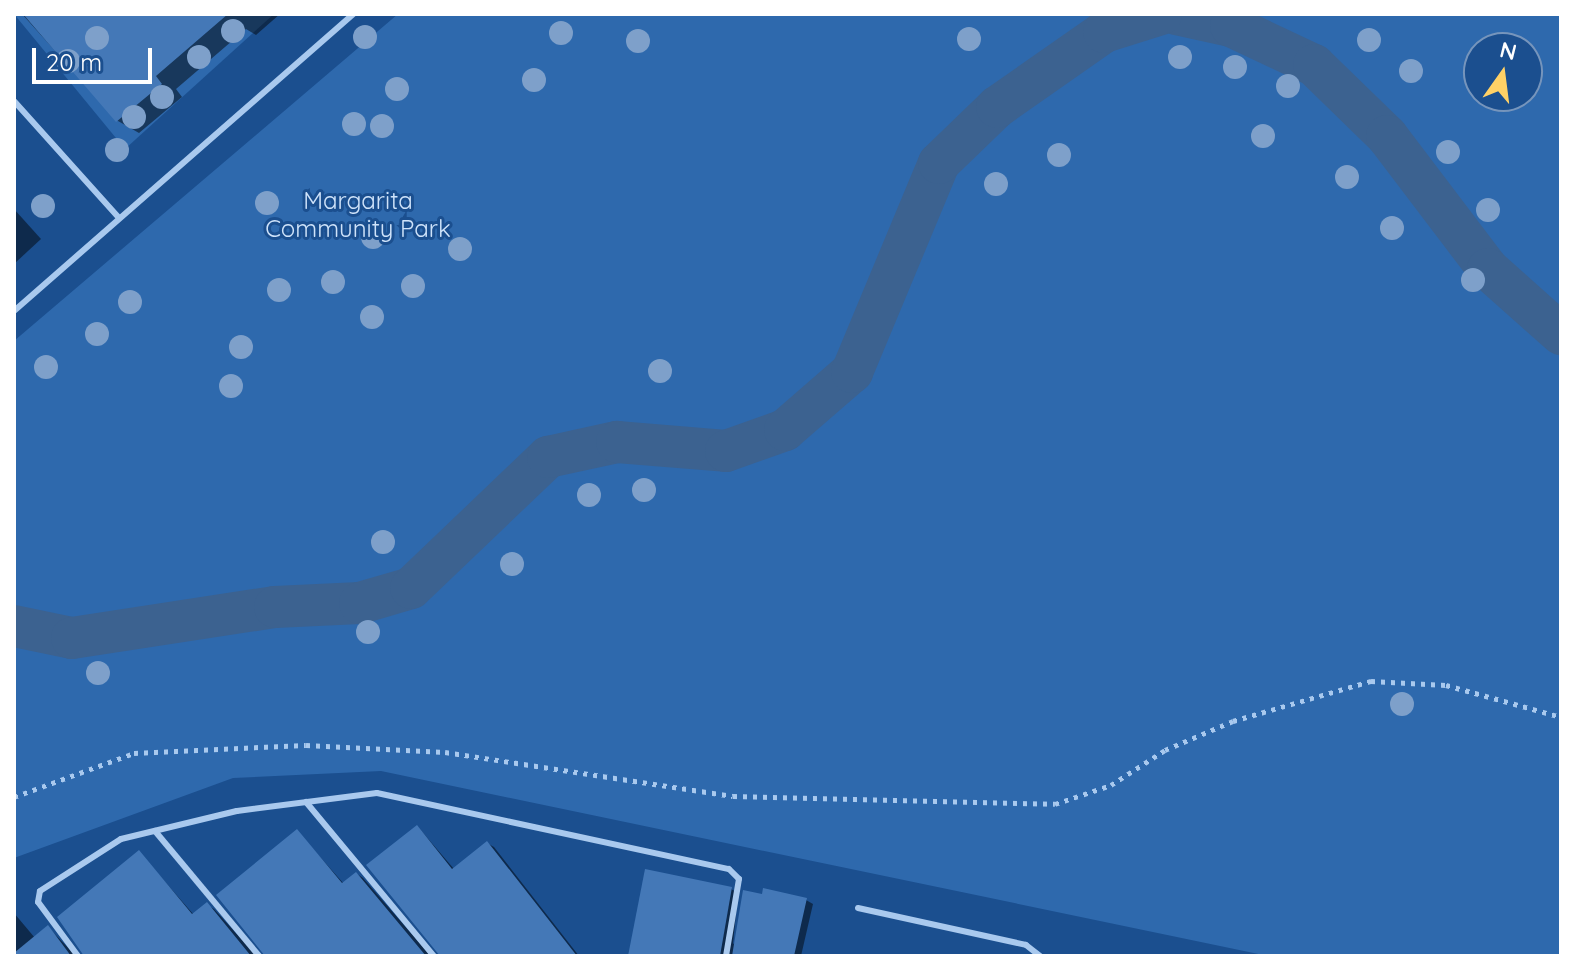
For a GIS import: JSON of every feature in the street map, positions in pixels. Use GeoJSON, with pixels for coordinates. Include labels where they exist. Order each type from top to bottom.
{"type":"FeatureCollection","features":[{"type":"Feature","properties":{"kind":"lane"},"geometry":{"type":"LineString","coordinates":[[14,311],[353,14]]}},
{"type":"Feature","properties":{"kind":"lane"},"geometry":{"type":"LineString","coordinates":[[14,101],[119,218]]}},
{"type":"Feature","properties":{"kind":"lane"},"geometry":{"type":"LineString","coordinates":[[78,956],[38,902],[40,891],[121,839],[306,802],[377,793],[729,869],[739,879],[726,956]]}},
{"type":"Feature","properties":{"kind":"lane"},"geometry":{"type":"LineString","coordinates":[[306,802],[434,956]]}},
{"type":"Feature","properties":{"kind":"lane"},"geometry":{"type":"LineString","coordinates":[[155,831],[259,956]]}},
{"type":"Feature","properties":{"kind":"lane"},"geometry":{"type":"LineString","coordinates":[[858,908],[1026,945],[1040,956]]}},
{"type":"Feature","properties":{"kind":"path"},"geometry":{"type":"LineString","coordinates":[[14,797],[134,753],[306,745],[445,752],[733,796],[1055,804],[1111,785],[1165,750],[1233,721],[1371,681],[1446,685],[1561,717]]}},
{"type":"Feature","properties":{"kind":"green space"},"geometry":{"type":"Polygon","coordinates":[[[14,14],[274,14],[125,149],[14,14]]]}},
{"type":"Feature","properties":{"kind":"green space","name":"Margarita Community Park"},"geometry":{"type":"Polygon","coordinates":[[[398,14],[1561,14],[1561,956],[1268,956],[381,771],[233,778],[14,858],[14,341],[398,14]]]}},
{"type":"Feature","properties":{"kind":"building"},"geometry":{"type":"Polygon","coordinates":[[[23,14],[228,14],[156,76],[162,84],[116,122],[23,14]]]}},
{"type":"Feature","properties":{"kind":"building"},"geometry":{"type":"Polygon","coordinates":[[[417,825],[452,869],[487,841],[577,956],[440,956],[366,865],[417,825]]]}},
{"type":"Feature","properties":{"kind":"building"},"geometry":{"type":"Polygon","coordinates":[[[297,829],[342,883],[356,872],[426,956],[265,956],[216,895],[297,829]]]}},
{"type":"Feature","properties":{"kind":"building"},"geometry":{"type":"Polygon","coordinates":[[[139,850],[192,914],[207,902],[251,956],[84,956],[57,917],[139,850]]]}},
{"type":"Feature","properties":{"kind":"building"},"geometry":{"type":"Polygon","coordinates":[[[645,869],[732,887],[720,956],[628,956],[645,869]]]}},
{"type":"Feature","properties":{"kind":"building"},"geometry":{"type":"Polygon","coordinates":[[[763,888],[807,898],[794,956],[732,956],[743,890],[762,894],[763,888]]]}},
{"type":"Feature","properties":{"kind":"building"},"geometry":{"type":"Polygon","coordinates":[[[48,925],[71,956],[14,956],[14,953],[48,925]]]}},
{"type":"Feature","properties":{"kind":"waterway"},"geometry":{"type":"LineString","coordinates":[[14,626],[72,638],[275,607],[360,603],[411,588],[548,457],[617,442],[726,451],[785,430],[852,372],[939,163],[997,107],[1104,32],[1161,14]]}},
{"type":"Feature","properties":{"kind":"waterway"},"geometry":{"type":"LineString","coordinates":[[1176,14],[1231,26],[1314,65],[1387,136],[1488,269],[1561,334]]}}]}
